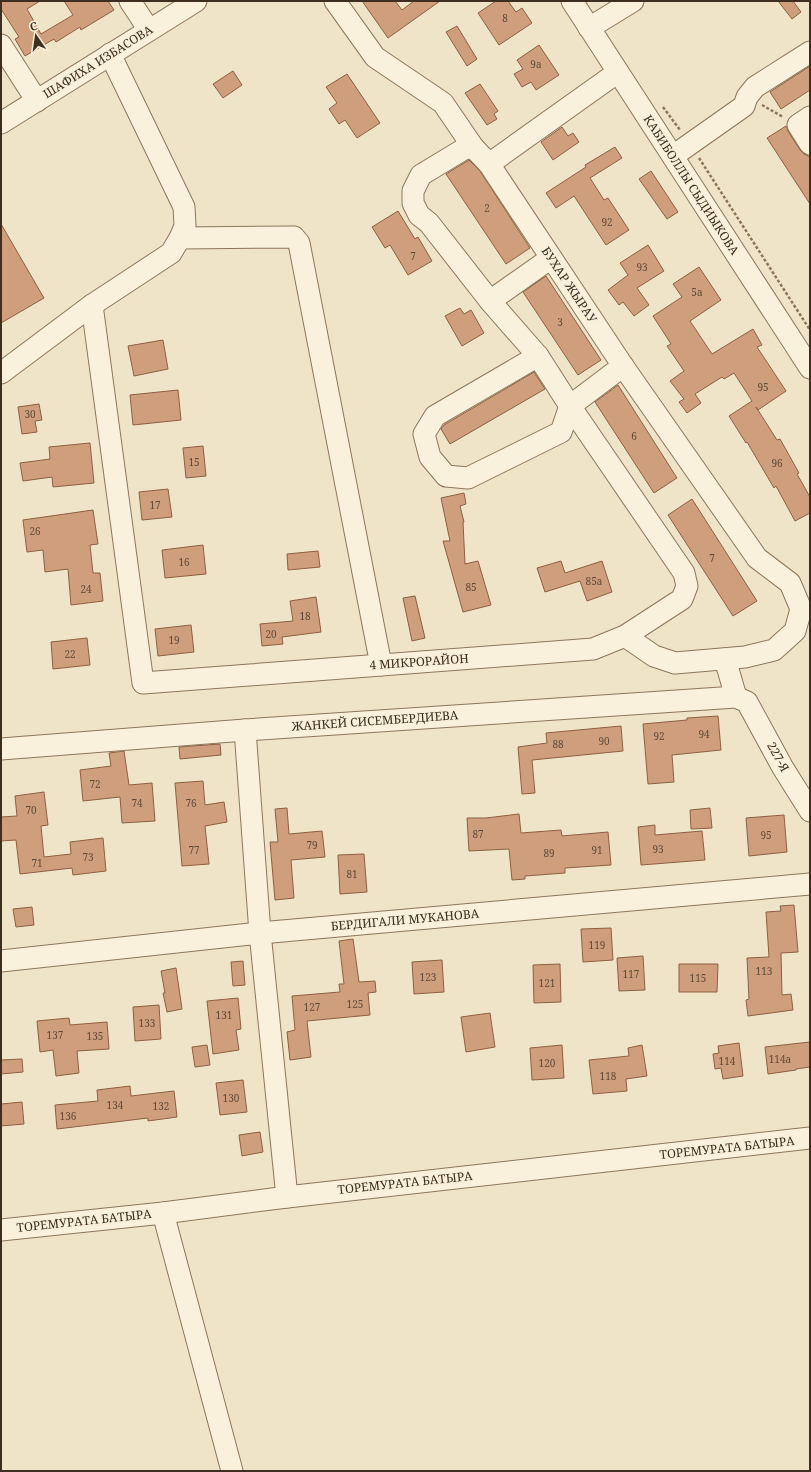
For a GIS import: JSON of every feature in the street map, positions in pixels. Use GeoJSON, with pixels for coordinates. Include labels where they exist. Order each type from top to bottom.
{"type":"FeatureCollection","features":[{"type":"Feature","properties":{"kind":"street"},"geometry":{"type":"LineString","coordinates":[[130,1],[149,30]]}},
{"type":"Feature","properties":{"kind":"street","name":"ШАФИХА ИЗБАСОВА"},"geometry":{"type":"LineString","coordinates":[[1,123],[196,1]]}},
{"type":"Feature","properties":{"kind":"street","name":"БУХАР ЖЫРАУ"},"geometry":{"type":"LineString","coordinates":[[335,1],[375,57],[443,103],[473,147],[489,164],[623,366],[757,558],[790,583],[801,609],[794,631],[774,650],[745,657],[725,658]]}},
{"type":"Feature","properties":{"kind":"street","name":"КАБИБОЛЛЫ СЫДИЫКОВА"},"geometry":{"type":"LineString","coordinates":[[572,1],[810,368]]}},
{"type":"Feature","properties":{"kind":"street"},"geometry":{"type":"LineString","coordinates":[[590,28],[631,2]]}},
{"type":"Feature","properties":{"kind":"street"},"geometry":{"type":"LineString","coordinates":[[1,45],[37,101]]}},
{"type":"Feature","properties":{"kind":"street"},"geometry":{"type":"LineString","coordinates":[[673,156],[744,106],[747,97],[755,87],[810,52]]}},
{"type":"Feature","properties":{"kind":"street"},"geometry":{"type":"LineString","coordinates":[[1,373],[92,305],[171,253],[185,226],[184,207],[110,54]]}},
{"type":"Feature","properties":{"kind":"street"},"geometry":{"type":"LineString","coordinates":[[489,164],[618,72]]}},
{"type":"Feature","properties":{"kind":"street"},"geometry":{"type":"LineString","coordinates":[[804,121],[810,144]]}},
{"type":"Feature","properties":{"kind":"street"},"geometry":{"type":"LineString","coordinates":[[473,147],[464,149],[420,176],[413,191],[413,203],[419,215],[429,222],[490,301],[538,356],[570,406]]}},
{"type":"Feature","properties":{"kind":"street"},"geometry":{"type":"LineString","coordinates":[[180,238],[294,237],[299,243],[381,665]]}},
{"type":"Feature","properties":{"kind":"street"},"geometry":{"type":"LineString","coordinates":[[490,301],[551,258]]}},
{"type":"Feature","properties":{"kind":"street","name":"4 МИКРОРАЙОН"},"geometry":{"type":"LineString","coordinates":[[92,305],[143,684],[593,649],[625,636],[682,599],[687,586],[684,572],[570,406]]}},
{"type":"Feature","properties":{"kind":"street"},"geometry":{"type":"LineString","coordinates":[[538,356],[435,416],[424,434],[430,457],[446,476],[468,478],[560,432],[570,406],[623,366]]}},
{"type":"Feature","properties":{"kind":"street"},"geometry":{"type":"LineString","coordinates":[[625,636],[654,656],[675,663],[725,658]]}},
{"type":"Feature","properties":{"kind":"street","name":"227-Я"},"geometry":{"type":"LineString","coordinates":[[725,658],[741,700],[810,811]]}},
{"type":"Feature","properties":{"kind":"street","name":"ЖАНКЕЙ СИСЕМБЕРДИЕВА"},"geometry":{"type":"LineString","coordinates":[[1,750],[245,730],[741,700]]}},
{"type":"Feature","properties":{"kind":"street"},"geometry":{"type":"LineString","coordinates":[[245,730],[260,933],[287,1197]]}},
{"type":"Feature","properties":{"kind":"street","name":"БЕРДИГАЛИ МУКАНОВА"},"geometry":{"type":"LineString","coordinates":[[1,961],[260,933],[810,884]]}},
{"type":"Feature","properties":{"kind":"street","name":"ТОРЕМУРАТА БАТЫРА"},"geometry":{"type":"LineString","coordinates":[[1,1230],[163,1213],[287,1197],[810,1138]]}},
{"type":"Feature","properties":{"kind":"street"},"geometry":{"type":"LineString","coordinates":[[163,1213],[232,1471]]}},
{"type":"Feature","properties":{"kind":"path"},"geometry":{"type":"LineString","coordinates":[[747,97],[804,121]]}},
{"type":"Feature","properties":{"kind":"building"},"geometry":{"type":"Polygon","coordinates":[[[1,1],[40,1],[27,9],[41,34],[73,15],[64,1],[108,1],[114,10],[81,30],[80,27],[56,42],[54,39],[25,56],[15,39],[19,37],[1,9],[1,1]]]}},
{"type":"Feature","properties":{"kind":"building"},"geometry":{"type":"Polygon","coordinates":[[[362,1],[395,1],[402,10],[414,1],[440,1],[388,38],[362,1]]]}},
{"type":"Feature","properties":{"kind":"building"},"geometry":{"type":"Polygon","coordinates":[[[496,1],[508,1],[516,12],[522,8],[532,23],[499,45],[478,13],[496,1]]]}},
{"type":"Feature","properties":{"kind":"building"},"geometry":{"type":"Polygon","coordinates":[[[778,1],[793,1],[801,12],[792,19],[778,1]]]}},
{"type":"Feature","properties":{"kind":"building"},"geometry":{"type":"Polygon","coordinates":[[[457,26],[477,59],[467,66],[446,32],[457,26]]]}},
{"type":"Feature","properties":{"kind":"building"},"geometry":{"type":"Polygon","coordinates":[[[539,45],[559,75],[536,90],[531,82],[522,87],[514,74],[523,69],[517,60],[539,45]]]}},
{"type":"Feature","properties":{"kind":"building"},"geometry":{"type":"Polygon","coordinates":[[[810,66],[810,90],[781,109],[770,92],[810,66]]]}},
{"type":"Feature","properties":{"kind":"building"},"geometry":{"type":"Polygon","coordinates":[[[233,71],[242,85],[223,98],[213,84],[233,71]]]}},
{"type":"Feature","properties":{"kind":"building"},"geometry":{"type":"Polygon","coordinates":[[[347,74],[380,123],[357,138],[345,120],[339,124],[329,109],[337,103],[326,87],[347,74]]]}},
{"type":"Feature","properties":{"kind":"building"},"geometry":{"type":"Polygon","coordinates":[[[480,84],[498,111],[494,114],[497,119],[487,125],[465,93],[480,84]]]}},
{"type":"Feature","properties":{"kind":"building"},"geometry":{"type":"Polygon","coordinates":[[[786,126],[800,150],[810,157],[810,204],[767,138],[786,126]]]}},
{"type":"Feature","properties":{"kind":"building"},"geometry":{"type":"Polygon","coordinates":[[[562,127],[568,136],[573,133],[579,142],[553,160],[541,142],[562,127]]]}},
{"type":"Feature","properties":{"kind":"building"},"geometry":{"type":"Polygon","coordinates":[[[615,147],[622,158],[590,178],[604,200],[608,198],[629,230],[606,245],[574,196],[556,208],[546,193],[586,167],[585,165],[615,147]]]}},
{"type":"Feature","properties":{"kind":"building"},"geometry":{"type":"Polygon","coordinates":[[[469,160],[480,171],[530,248],[506,264],[446,174],[469,160]]]}},
{"type":"Feature","properties":{"kind":"building"},"geometry":{"type":"Polygon","coordinates":[[[651,171],[678,212],[667,219],[639,179],[651,171]]]}},
{"type":"Feature","properties":{"kind":"building"},"geometry":{"type":"Polygon","coordinates":[[[398,211],[415,239],[418,237],[432,261],[408,275],[390,245],[385,248],[372,227],[398,211]]]}},
{"type":"Feature","properties":{"kind":"building"},"geometry":{"type":"Polygon","coordinates":[[[1,224],[44,298],[1,323],[1,224]]]}},
{"type":"Feature","properties":{"kind":"building"},"geometry":{"type":"Polygon","coordinates":[[[648,245],[664,271],[637,288],[649,305],[634,316],[623,302],[619,305],[608,290],[628,275],[620,263],[648,245]]]}},
{"type":"Feature","properties":{"kind":"building"},"geometry":{"type":"Polygon","coordinates":[[[699,267],[721,300],[690,321],[712,354],[753,329],[762,345],[757,347],[786,391],[758,410],[756,407],[777,440],[780,439],[799,473],[797,474],[810,497],[810,513],[795,521],[776,486],[774,488],[747,442],[746,443],[729,416],[752,401],[734,373],[724,379],[722,377],[695,394],[701,403],[687,413],[679,402],[684,399],[670,381],[684,371],[667,346],[671,344],[653,316],[682,297],[673,284],[699,267]]]}},
{"type":"Feature","properties":{"kind":"building"},"geometry":{"type":"Polygon","coordinates":[[[546,276],[601,360],[578,375],[523,292],[546,276]]]}},
{"type":"Feature","properties":{"kind":"building"},"geometry":{"type":"Polygon","coordinates":[[[460,308],[464,314],[471,310],[484,333],[462,346],[445,316],[460,308]]]}},
{"type":"Feature","properties":{"kind":"building"},"geometry":{"type":"Polygon","coordinates":[[[163,340],[168,369],[134,376],[128,346],[163,340]]]}},
{"type":"Feature","properties":{"kind":"building"},"geometry":{"type":"Polygon","coordinates":[[[534,372],[545,389],[450,444],[441,429],[444,425],[534,372]]]}},
{"type":"Feature","properties":{"kind":"building"},"geometry":{"type":"Polygon","coordinates":[[[618,385],[677,478],[654,493],[595,402],[618,385]]]}},
{"type":"Feature","properties":{"kind":"building"},"geometry":{"type":"Polygon","coordinates":[[[178,390],[181,420],[133,425],[130,395],[178,390]]]}},
{"type":"Feature","properties":{"kind":"building"},"geometry":{"type":"Polygon","coordinates":[[[39,404],[42,420],[35,421],[37,432],[22,434],[18,407],[39,404]]]}},
{"type":"Feature","properties":{"kind":"building"},"geometry":{"type":"Polygon","coordinates":[[[90,443],[94,483],[53,487],[52,477],[23,481],[20,463],[50,459],[49,447],[90,443]]]}},
{"type":"Feature","properties":{"kind":"building"},"geometry":{"type":"Polygon","coordinates":[[[203,446],[206,476],[186,478],[183,448],[203,446]]]}},
{"type":"Feature","properties":{"kind":"building"},"geometry":{"type":"Polygon","coordinates":[[[168,489],[172,517],[142,520],[139,492],[168,489]]]}},
{"type":"Feature","properties":{"kind":"building"},"geometry":{"type":"Polygon","coordinates":[[[464,493],[466,504],[460,506],[464,522],[465,564],[478,561],[491,605],[463,612],[443,541],[450,541],[441,498],[464,493]]]}},
{"type":"Feature","properties":{"kind":"building"},"geometry":{"type":"Polygon","coordinates":[[[692,499],[757,601],[733,616],[668,515],[692,499]]]}},
{"type":"Feature","properties":{"kind":"building"},"geometry":{"type":"Polygon","coordinates":[[[93,510],[98,544],[90,545],[93,573],[100,573],[103,601],[71,605],[68,569],[45,572],[43,550],[27,552],[23,520],[93,510]]]}},
{"type":"Feature","properties":{"kind":"building"},"geometry":{"type":"Polygon","coordinates":[[[203,545],[206,574],[165,578],[162,550],[203,545]]]}},
{"type":"Feature","properties":{"kind":"building"},"geometry":{"type":"Polygon","coordinates":[[[318,551],[320,567],[288,570],[287,554],[318,551]]]}},
{"type":"Feature","properties":{"kind":"building"},"geometry":{"type":"Polygon","coordinates":[[[561,561],[565,573],[602,561],[612,592],[587,601],[580,581],[545,592],[537,568],[561,561]]]}},
{"type":"Feature","properties":{"kind":"building"},"geometry":{"type":"Polygon","coordinates":[[[415,596],[425,638],[412,641],[403,598],[415,596]]]}},
{"type":"Feature","properties":{"kind":"building"},"geometry":{"type":"Polygon","coordinates":[[[316,597],[321,632],[282,637],[283,644],[262,646],[260,624],[293,621],[290,601],[316,597]]]}},
{"type":"Feature","properties":{"kind":"building"},"geometry":{"type":"Polygon","coordinates":[[[191,625],[194,652],[158,656],[155,629],[191,625]]]}},
{"type":"Feature","properties":{"kind":"building"},"geometry":{"type":"Polygon","coordinates":[[[87,638],[90,665],[53,669],[51,642],[87,638]]]}},
{"type":"Feature","properties":{"kind":"building"},"geometry":{"type":"Polygon","coordinates":[[[718,716],[721,750],[672,755],[674,782],[648,784],[643,724],[687,720],[687,718],[718,716]]]}},
{"type":"Feature","properties":{"kind":"building"},"geometry":{"type":"Polygon","coordinates":[[[621,726],[623,751],[532,760],[535,793],[522,794],[518,747],[547,743],[546,733],[621,726]]]}},
{"type":"Feature","properties":{"kind":"building"},"geometry":{"type":"Polygon","coordinates":[[[220,744],[221,755],[180,759],[179,747],[220,744]]]}},
{"type":"Feature","properties":{"kind":"building"},"geometry":{"type":"Polygon","coordinates":[[[124,751],[129,785],[152,783],[155,821],[122,823],[120,797],[83,801],[80,770],[111,766],[109,753],[124,751]]]}},
{"type":"Feature","properties":{"kind":"building"},"geometry":{"type":"Polygon","coordinates":[[[203,781],[205,805],[224,802],[227,822],[205,826],[209,864],[182,866],[175,783],[203,781]]]}},
{"type":"Feature","properties":{"kind":"building"},"geometry":{"type":"Polygon","coordinates":[[[44,792],[48,825],[41,826],[44,857],[71,854],[70,842],[103,838],[106,871],[73,875],[72,868],[20,874],[16,840],[1,841],[1,817],[17,816],[15,796],[44,792]]]}},
{"type":"Feature","properties":{"kind":"building"},"geometry":{"type":"Polygon","coordinates":[[[287,808],[289,834],[322,831],[325,857],[291,860],[294,898],[275,900],[270,842],[278,842],[275,809],[287,808]]]}},
{"type":"Feature","properties":{"kind":"building"},"geometry":{"type":"Polygon","coordinates":[[[710,808],[712,828],[691,829],[690,810],[710,808]]]}},
{"type":"Feature","properties":{"kind":"building"},"geometry":{"type":"Polygon","coordinates":[[[519,814],[521,833],[561,830],[562,836],[608,832],[611,865],[565,868],[565,873],[525,876],[525,879],[512,880],[509,849],[469,851],[467,818],[486,818],[519,814]]]}},
{"type":"Feature","properties":{"kind":"building"},"geometry":{"type":"Polygon","coordinates":[[[784,815],[787,852],[749,856],[746,818],[784,815]]]}},
{"type":"Feature","properties":{"kind":"building"},"geometry":{"type":"Polygon","coordinates":[[[655,825],[655,835],[702,831],[705,860],[641,865],[638,827],[655,825]]]}},
{"type":"Feature","properties":{"kind":"building"},"geometry":{"type":"Polygon","coordinates":[[[364,854],[367,892],[340,894],[338,855],[364,854]]]}},
{"type":"Feature","properties":{"kind":"building"},"geometry":{"type":"Polygon","coordinates":[[[794,905],[798,952],[781,953],[782,995],[791,994],[793,1010],[748,1016],[746,1000],[749,999],[747,958],[769,957],[766,912],[781,911],[780,906],[794,905]]]}},
{"type":"Feature","properties":{"kind":"building"},"geometry":{"type":"Polygon","coordinates":[[[32,907],[34,925],[16,927],[13,909],[32,907]]]}},
{"type":"Feature","properties":{"kind":"building"},"geometry":{"type":"Polygon","coordinates":[[[611,928],[613,960],[583,962],[581,929],[611,928]]]}},
{"type":"Feature","properties":{"kind":"building"},"geometry":{"type":"Polygon","coordinates":[[[353,939],[359,982],[375,981],[376,992],[368,993],[370,1015],[307,1021],[311,1057],[290,1060],[287,1032],[295,1030],[292,996],[340,992],[339,984],[344,984],[339,941],[353,939]]]}},
{"type":"Feature","properties":{"kind":"building"},"geometry":{"type":"Polygon","coordinates":[[[643,956],[645,990],[619,991],[617,958],[643,956]]]}},
{"type":"Feature","properties":{"kind":"building"},"geometry":{"type":"Polygon","coordinates":[[[442,960],[444,992],[414,994],[412,962],[442,960]]]}},
{"type":"Feature","properties":{"kind":"building"},"geometry":{"type":"Polygon","coordinates":[[[243,961],[245,985],[233,986],[231,962],[243,961]]]}},
{"type":"Feature","properties":{"kind":"building"},"geometry":{"type":"Polygon","coordinates":[[[560,964],[561,1002],[534,1003],[533,965],[560,964]]]}},
{"type":"Feature","properties":{"kind":"building"},"geometry":{"type":"Polygon","coordinates":[[[679,964],[718,964],[717,992],[679,992],[679,964]]]}},
{"type":"Feature","properties":{"kind":"building"},"geometry":{"type":"Polygon","coordinates":[[[176,968],[182,1009],[167,1012],[163,993],[165,993],[161,971],[176,968]]]}},
{"type":"Feature","properties":{"kind":"building"},"geometry":{"type":"Polygon","coordinates":[[[238,998],[241,1029],[236,1030],[239,1050],[213,1054],[207,1001],[238,998]]]}},
{"type":"Feature","properties":{"kind":"building"},"geometry":{"type":"Polygon","coordinates":[[[159,1005],[161,1039],[135,1041],[133,1007],[159,1005]]]}},
{"type":"Feature","properties":{"kind":"building"},"geometry":{"type":"Polygon","coordinates":[[[490,1013],[495,1047],[466,1052],[461,1017],[490,1013]]]}},
{"type":"Feature","properties":{"kind":"building"},"geometry":{"type":"Polygon","coordinates":[[[69,1018],[70,1025],[107,1022],[109,1049],[77,1051],[79,1073],[56,1076],[53,1050],[40,1052],[37,1021],[69,1018]]]}},
{"type":"Feature","properties":{"kind":"building"},"geometry":{"type":"Polygon","coordinates":[[[810,1042],[810,1067],[768,1074],[765,1047],[810,1042]]]}},
{"type":"Feature","properties":{"kind":"building"},"geometry":{"type":"Polygon","coordinates":[[[739,1043],[743,1076],[723,1079],[721,1068],[715,1069],[713,1054],[719,1053],[718,1046],[739,1043]]]}},
{"type":"Feature","properties":{"kind":"building"},"geometry":{"type":"Polygon","coordinates":[[[207,1045],[210,1065],[195,1067],[192,1047],[207,1045]]]}},
{"type":"Feature","properties":{"kind":"building"},"geometry":{"type":"Polygon","coordinates":[[[562,1045],[564,1078],[532,1080],[530,1048],[562,1045]]]}},
{"type":"Feature","properties":{"kind":"building"},"geometry":{"type":"Polygon","coordinates":[[[642,1045],[647,1076],[626,1079],[627,1091],[593,1094],[589,1060],[629,1056],[628,1048],[642,1045]]]}},
{"type":"Feature","properties":{"kind":"building"},"geometry":{"type":"Polygon","coordinates":[[[22,1059],[23,1072],[1,1074],[1,1060],[22,1059]]]}},
{"type":"Feature","properties":{"kind":"building"},"geometry":{"type":"Polygon","coordinates":[[[243,1080],[247,1112],[220,1115],[216,1083],[243,1080]]]}},
{"type":"Feature","properties":{"kind":"building"},"geometry":{"type":"Polygon","coordinates":[[[130,1086],[131,1096],[174,1091],[177,1117],[148,1121],[148,1118],[57,1129],[55,1105],[98,1101],[97,1090],[130,1086]]]}},
{"type":"Feature","properties":{"kind":"building"},"geometry":{"type":"Polygon","coordinates":[[[22,1102],[24,1124],[1,1126],[1,1104],[22,1102]]]}},
{"type":"Feature","properties":{"kind":"building"},"geometry":{"type":"Polygon","coordinates":[[[260,1132],[263,1152],[242,1156],[239,1135],[260,1132]]]}}]}
